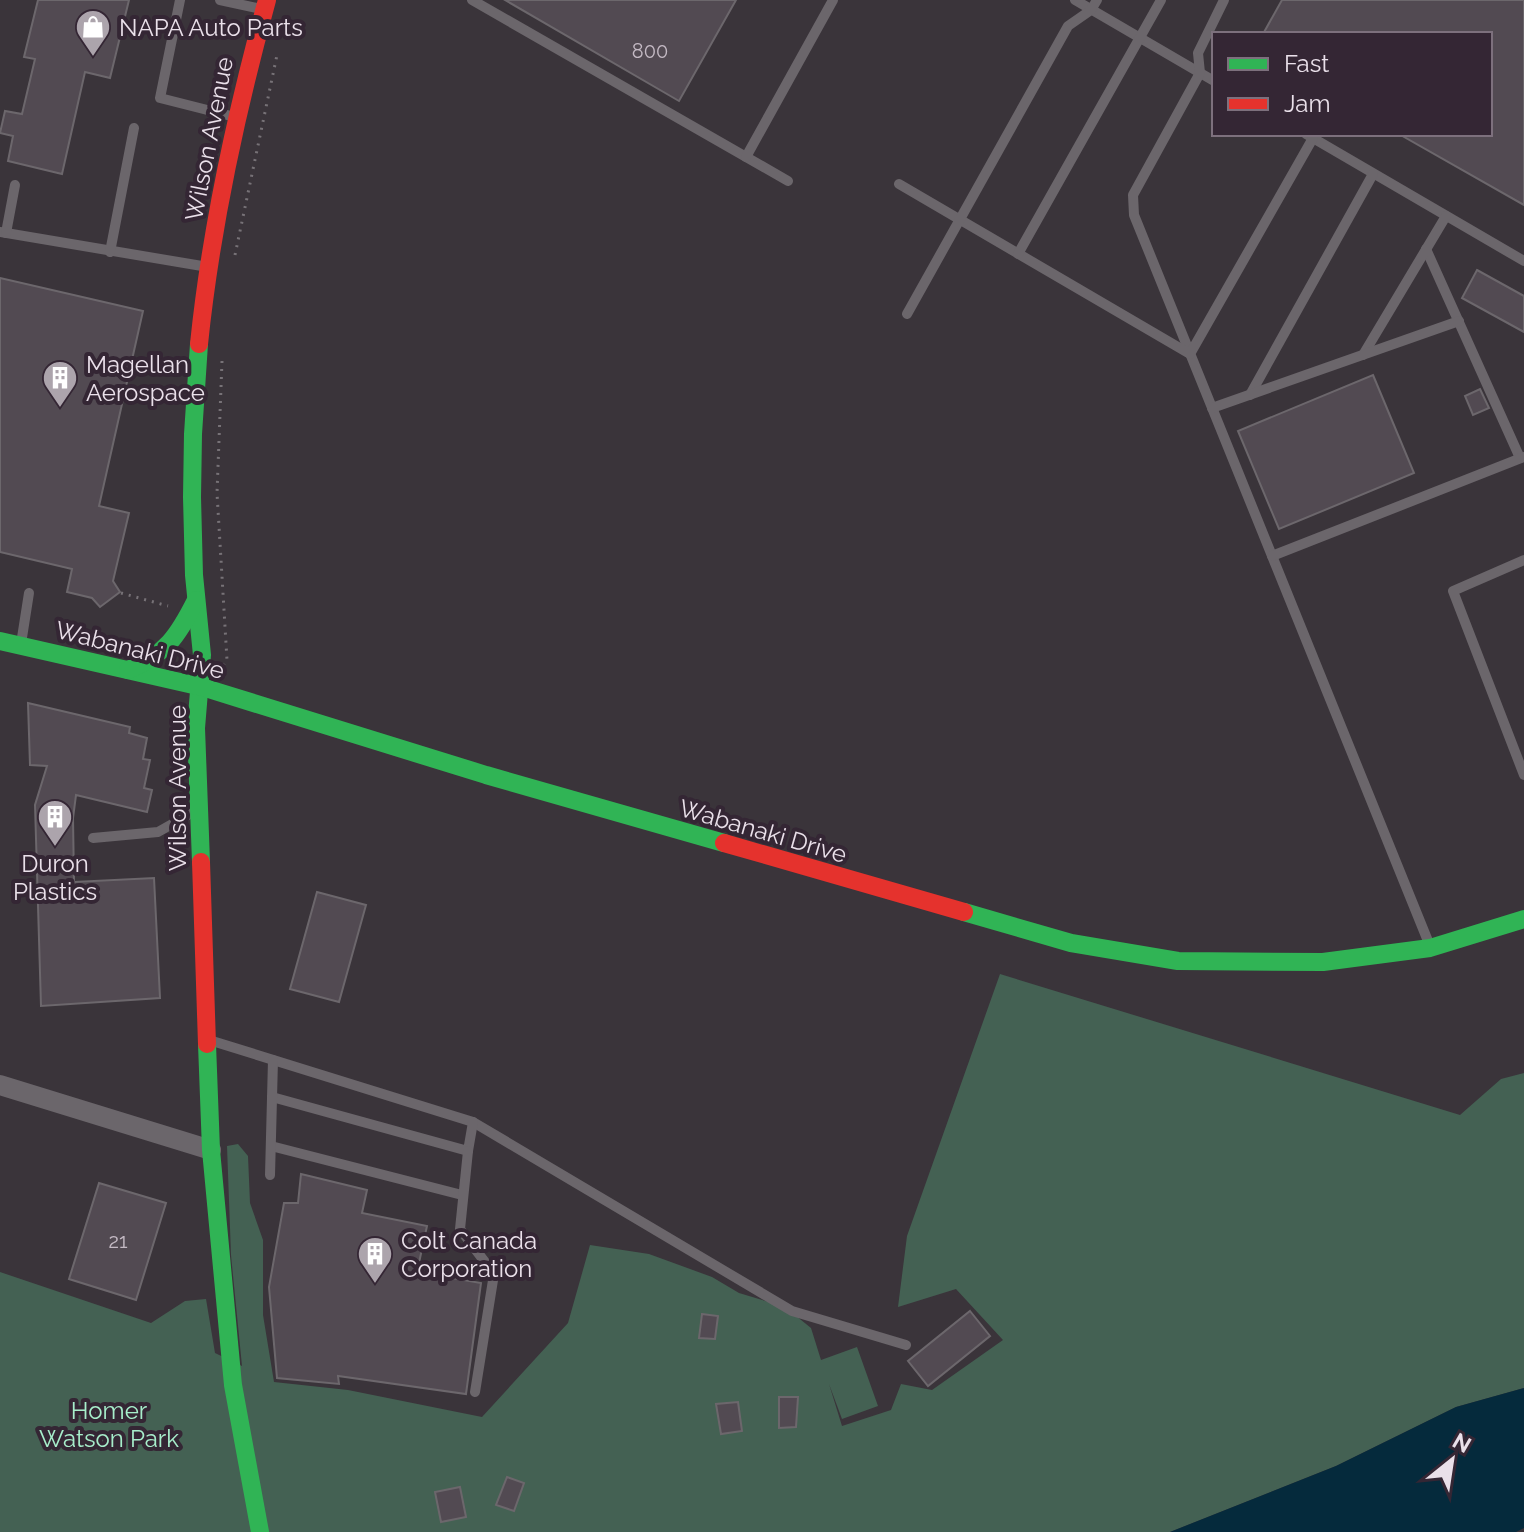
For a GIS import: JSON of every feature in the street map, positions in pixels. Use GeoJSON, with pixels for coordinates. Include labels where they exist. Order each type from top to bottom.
{"type":"FeatureCollection","features":[{"type":"Feature","properties":{"kind":"street","name":"Wilson Avenue"},"geometry":{"type":"LineString","coordinates":[[260,1532],[233,1385],[211,1150],[196,728],[202,687],[202,651],[196,600],[192,498],[196,381],[218,207],[249,60],[265,5]]}},
{"type":"Feature","properties":{"kind":"street"},"geometry":{"type":"LineString","coordinates":[[128,670],[154,660],[177,638],[196,600]]}},
{"type":"Feature","properties":{"kind":"street","name":"Wabanaki Drive"},"geometry":{"type":"LineString","coordinates":[[1,646],[21,646],[202,687],[486,775],[1071,943],[1178,961],[1323,962],[1430,948],[1524,919]]}},
{"type":"Feature","properties":{"kind":"street"},"geometry":{"type":"LineString","coordinates":[[0,1085],[211,1150]]}},
{"type":"Feature","properties":{"kind":"lane"},"geometry":{"type":"LineString","coordinates":[[180,0],[160,98],[237,117]]}},
{"type":"Feature","properties":{"kind":"lane"},"geometry":{"type":"LineString","coordinates":[[220,0],[265,5]]}},
{"type":"Feature","properties":{"kind":"lane"},"geometry":{"type":"LineString","coordinates":[[472,0],[788,181]]}},
{"type":"Feature","properties":{"kind":"lane"},"geometry":{"type":"LineString","coordinates":[[746,157],[833,0]]}},
{"type":"Feature","properties":{"kind":"lane"},"geometry":{"type":"LineString","coordinates":[[1075,0],[1094,5],[1140,38],[1212,80]]}},
{"type":"Feature","properties":{"kind":"lane"},"geometry":{"type":"LineString","coordinates":[[1018,254],[1161,0]]}},
{"type":"Feature","properties":{"kind":"lane"},"geometry":{"type":"LineString","coordinates":[[1224,0],[1198,53],[1200,73],[1133,195],[1134,215],[1430,948]]}},
{"type":"Feature","properties":{"kind":"lane"},"geometry":{"type":"LineString","coordinates":[[907,314],[1068,26],[1094,5]]}},
{"type":"Feature","properties":{"kind":"lane"},"geometry":{"type":"LineString","coordinates":[[110,252],[134,128]]}},
{"type":"Feature","properties":{"kind":"lane"},"geometry":{"type":"LineString","coordinates":[[1190,354],[1309,136],[1524,261]]}},
{"type":"Feature","properties":{"kind":"lane"},"geometry":{"type":"LineString","coordinates":[[1250,395],[1373,174]]}},
{"type":"Feature","properties":{"kind":"lane"},"geometry":{"type":"LineString","coordinates":[[899,184],[1190,354]]}},
{"type":"Feature","properties":{"kind":"lane"},"geometry":{"type":"LineString","coordinates":[[15,185],[3,233],[210,267]]}},
{"type":"Feature","properties":{"kind":"lane"},"geometry":{"type":"LineString","coordinates":[[1363,355],[1446,216]]}},
{"type":"Feature","properties":{"kind":"lane"},"geometry":{"type":"LineString","coordinates":[[1272,556],[1522,457],[1426,249]]}},
{"type":"Feature","properties":{"kind":"lane"},"geometry":{"type":"LineString","coordinates":[[1212,408],[1459,321]]}},
{"type":"Feature","properties":{"kind":"lane"},"geometry":{"type":"LineString","coordinates":[[1524,560],[1453,591],[1524,775]]}},
{"type":"Feature","properties":{"kind":"lane"},"geometry":{"type":"LineString","coordinates":[[21,646],[29,593]]}},
{"type":"Feature","properties":{"kind":"lane"},"geometry":{"type":"LineString","coordinates":[[93,838],[158,832],[199,809]]}},
{"type":"Feature","properties":{"kind":"lane"},"geometry":{"type":"LineString","coordinates":[[207,1039],[473,1122],[792,1311],[906,1345]]}},
{"type":"Feature","properties":{"kind":"lane"},"geometry":{"type":"LineString","coordinates":[[270,1175],[273,1060]]}},
{"type":"Feature","properties":{"kind":"lane"},"geometry":{"type":"LineString","coordinates":[[272,1097],[468,1151]]}},
{"type":"Feature","properties":{"kind":"lane"},"geometry":{"type":"LineString","coordinates":[[473,1122],[460,1229],[494,1274],[475,1392]]}},
{"type":"Feature","properties":{"kind":"lane"},"geometry":{"type":"LineString","coordinates":[[271,1146],[462,1195]]}},
{"type":"Feature","properties":{"kind":"path"},"geometry":{"type":"LineString","coordinates":[[232,268],[280,43]]}},
{"type":"Feature","properties":{"kind":"path"},"geometry":{"type":"LineString","coordinates":[[222,359],[217,493],[227,660]]}},
{"type":"Feature","properties":{"kind":"path"},"geometry":{"type":"LineString","coordinates":[[121,593],[169,606]]}},
{"type":"Feature","properties":{"kind":"green space","name":"Homer Watson Park"},"geometry":{"type":"Polygon","coordinates":[[[1000,974],[1460,1115],[1501,1079],[1524,1073],[1524,1388],[1456,1407],[1336,1466],[1170,1532],[0,1532],[0,1272],[151,1323],[185,1301],[206,1299],[215,1353],[242,1366],[231,1255],[227,1146],[238,1144],[248,1156],[250,1203],[263,1240],[263,1315],[274,1382],[348,1390],[482,1417],[568,1323],[590,1245],[649,1254],[712,1277],[739,1293],[785,1307],[811,1328],[821,1360],[857,1347],[878,1406],[842,1419],[829,1384],[842,1426],[891,1410],[901,1384],[932,1390],[1003,1340],[956,1289],[898,1307],[907,1236],[1000,974]]]}},
{"type":"Feature","properties":{"kind":"water"},"geometry":{"type":"Polygon","coordinates":[[[1524,1388],[1524,1528],[1516,1532],[1170,1532],[1336,1466],[1456,1407],[1524,1388]]]}},
{"type":"Feature","properties":{"kind":"building"},"geometry":{"type":"Polygon","coordinates":[[[38,0],[129,0],[110,78],[85,72],[62,174],[8,161],[13,136],[0,133],[5,111],[22,114],[35,59],[24,57],[38,0]]]}},
{"type":"Feature","properties":{"kind":"building"},"geometry":{"type":"Polygon","coordinates":[[[505,0],[736,0],[679,101],[505,0]]]}},
{"type":"Feature","properties":{"kind":"building"},"geometry":{"type":"Polygon","coordinates":[[[1282,0],[1524,0],[1524,205],[1403,136],[1492,136],[1492,32],[1264,32],[1282,0]]]}},
{"type":"Feature","properties":{"kind":"building"},"geometry":{"type":"Polygon","coordinates":[[[1477,270],[1524,296],[1524,332],[1462,298],[1477,270]]]}},
{"type":"Feature","properties":{"kind":"building","name":"Magellan Aerospace"},"geometry":{"type":"Polygon","coordinates":[[[0,278],[143,311],[99,506],[129,513],[113,581],[120,592],[100,607],[92,598],[67,592],[72,569],[0,552],[0,278]]]}},
{"type":"Feature","properties":{"kind":"building"},"geometry":{"type":"Polygon","coordinates":[[[1373,375],[1414,473],[1279,529],[1238,431],[1373,375]]]}},
{"type":"Feature","properties":{"kind":"building"},"geometry":{"type":"Polygon","coordinates":[[[1480,389],[1489,408],[1473,415],[1465,396],[1480,389]]]}},
{"type":"Feature","properties":{"kind":"building","name":"Duron Plastics"},"geometry":{"type":"Polygon","coordinates":[[[28,703],[130,727],[129,733],[147,738],[143,759],[150,760],[144,788],[152,790],[147,812],[76,795],[73,818],[74,882],[154,878],[160,998],[41,1006],[35,805],[47,766],[30,765],[28,703]]]}},
{"type":"Feature","properties":{"kind":"building"},"geometry":{"type":"Polygon","coordinates":[[[317,892],[366,905],[339,1002],[290,989],[317,892]]]}},
{"type":"Feature","properties":{"kind":"building","name":"Colt Canada Corporation"},"geometry":{"type":"Polygon","coordinates":[[[301,1174],[367,1190],[362,1213],[427,1226],[417,1272],[481,1283],[466,1394],[338,1376],[339,1384],[277,1378],[269,1287],[284,1203],[298,1203],[301,1174]]]}},
{"type":"Feature","properties":{"kind":"building"},"geometry":{"type":"Polygon","coordinates":[[[99,1183],[166,1203],[136,1300],[69,1279],[99,1183]]]}},
{"type":"Feature","properties":{"kind":"building"},"geometry":{"type":"Polygon","coordinates":[[[970,1311],[990,1336],[928,1386],[908,1361],[970,1311]]]}},
{"type":"Feature","properties":{"kind":"building"},"geometry":{"type":"Polygon","coordinates":[[[702,1314],[718,1316],[715,1339],[699,1338],[702,1314]]]}},
{"type":"Feature","properties":{"kind":"building"},"geometry":{"type":"Polygon","coordinates":[[[779,1397],[798,1397],[796,1427],[779,1428],[779,1397]]]}},
{"type":"Feature","properties":{"kind":"building"},"geometry":{"type":"Polygon","coordinates":[[[738,1402],[742,1431],[721,1434],[716,1404],[738,1402]]]}},
{"type":"Feature","properties":{"kind":"building"},"geometry":{"type":"Polygon","coordinates":[[[507,1477],[524,1483],[514,1511],[496,1505],[507,1477]]]}},
{"type":"Feature","properties":{"kind":"building"},"geometry":{"type":"Polygon","coordinates":[[[460,1487],[466,1517],[441,1522],[435,1492],[460,1487]]]}},
{"type":"Feature","properties":{"kind":"traffic: fast"},"geometry":{"type":"LineString","coordinates":[[199,344],[192,497],[194,575],[202,655],[196,728],[201,862]]}},
{"type":"Feature","properties":{"kind":"traffic: fast"},"geometry":{"type":"LineString","coordinates":[[128,670],[152,657],[170,642],[196,600]]}},
{"type":"Feature","properties":{"kind":"traffic: fast"},"geometry":{"type":"LineString","coordinates":[[0,641],[202,687],[486,775],[724,843]]}},
{"type":"Feature","properties":{"kind":"traffic: fast"},"geometry":{"type":"LineString","coordinates":[[964,912],[1071,943],[1178,961],[1323,962],[1430,948],[1524,919]]}},
{"type":"Feature","properties":{"kind":"traffic: fast"},"geometry":{"type":"LineString","coordinates":[[207,1044],[211,1150],[233,1385],[260,1532]]}},
{"type":"Feature","properties":{"kind":"traffic: jam"},"geometry":{"type":"LineString","coordinates":[[199,344],[210,257],[226,170],[267,0]]}},
{"type":"Feature","properties":{"kind":"traffic: jam"},"geometry":{"type":"LineString","coordinates":[[724,843],[964,912]]}},
{"type":"Feature","properties":{"kind":"traffic: jam"},"geometry":{"type":"LineString","coordinates":[[201,862],[207,1044]]}},
{"type":"Feature","properties":{"kind":"place","name":"NAPA Auto Parts"},"geometry":{"type":"Point","coordinates":[93,58]}},
{"type":"Feature","properties":{"kind":"place","name":"Magellan Aerospace"},"geometry":{"type":"Point","coordinates":[60,409]}},
{"type":"Feature","properties":{"kind":"place","name":"Duron Plastics"},"geometry":{"type":"Point","coordinates":[55,848]}},
{"type":"Feature","properties":{"kind":"place","name":"Colt Canada Corporation"},"geometry":{"type":"Point","coordinates":[375,1285]}}]}
